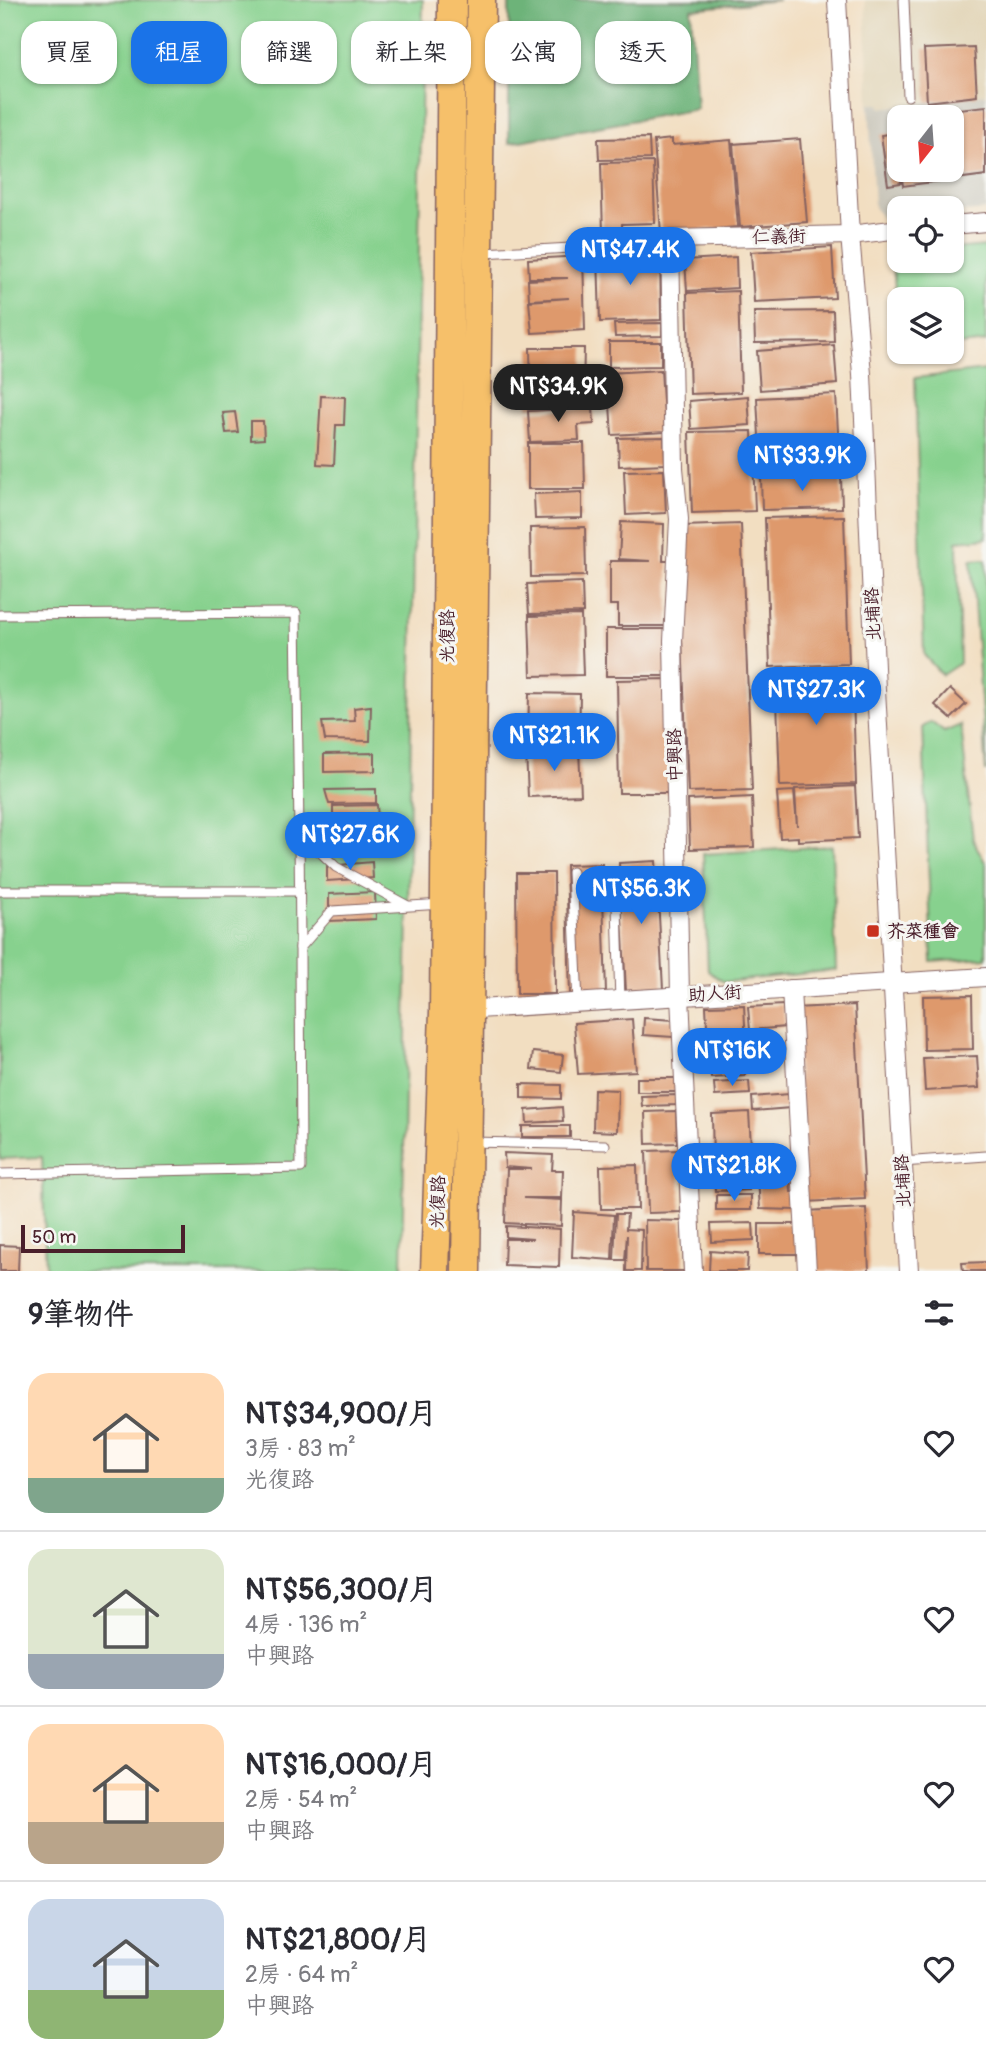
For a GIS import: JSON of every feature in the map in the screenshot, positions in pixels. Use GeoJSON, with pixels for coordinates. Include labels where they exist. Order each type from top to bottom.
{"type":"FeatureCollection","features":[{"type":"Feature","properties":{"kind":"main road","name":"光復路"},"geometry":{"type":"LineString","coordinates":[[435,1271],[457,1010],[459,904],[463,253],[452,0]]}},
{"type":"Feature","properties":{"kind":"main road","name":"光復路"},"geometry":{"type":"LineString","coordinates":[[463,253],[481,0]]}},
{"type":"Feature","properties":{"kind":"main road","name":"光復路"},"geometry":{"type":"LineString","coordinates":[[457,1010],[468,1142],[466,1271]]}},
{"type":"Feature","properties":{"kind":"street","name":"北埔路"},"geometry":{"type":"LineString","coordinates":[[837,0],[850,235],[862,374],[909,1271]]}},
{"type":"Feature","properties":{"kind":"street"},"geometry":{"type":"LineString","coordinates":[[964,224],[986,222]]}},
{"type":"Feature","properties":{"kind":"street","name":"仁義街"},"geometry":{"type":"LineString","coordinates":[[670,239],[850,235],[887,231]]}},
{"type":"Feature","properties":{"kind":"street","name":"中興路"},"geometry":{"type":"LineString","coordinates":[[670,239],[674,468],[679,519],[673,641],[680,996],[693,1271]]}},
{"type":"Feature","properties":{"kind":"street","name":"助人街"},"geometry":{"type":"LineString","coordinates":[[457,1010],[986,977]]}},
{"type":"Feature","properties":{"kind":"street"},"geometry":{"type":"LineString","coordinates":[[790,989],[807,1271]]}},
{"type":"Feature","properties":{"kind":"lane"},"geometry":{"type":"LineString","coordinates":[[904,0],[908,96]]}},
{"type":"Feature","properties":{"kind":"lane","name":"仁義街"},"geometry":{"type":"LineString","coordinates":[[463,253],[659,243],[670,239]]}},
{"type":"Feature","properties":{"kind":"lane"},"geometry":{"type":"LineString","coordinates":[[0,615],[296,613],[301,1168],[0,1174]]}},
{"type":"Feature","properties":{"kind":"lane"},"geometry":{"type":"LineString","coordinates":[[299,832],[336,867],[407,905]]}},
{"type":"Feature","properties":{"kind":"lane"},"geometry":{"type":"LineString","coordinates":[[572,873],[578,1003]]}},
{"type":"Feature","properties":{"kind":"lane"},"geometry":{"type":"LineString","coordinates":[[616,876],[620,1001]]}},
{"type":"Feature","properties":{"kind":"lane"},"geometry":{"type":"LineString","coordinates":[[0,891],[300,891]]}},
{"type":"Feature","properties":{"kind":"lane"},"geometry":{"type":"LineString","coordinates":[[300,948],[332,911],[459,904]]}},
{"type":"Feature","properties":{"kind":"lane"},"geometry":{"type":"LineString","coordinates":[[468,1142],[605,1145]]}},
{"type":"Feature","properties":{"kind":"lane"},"geometry":{"type":"LineString","coordinates":[[902,1162],[986,1156]]}},
{"type":"Feature","properties":{"kind":"shaded area"},"geometry":{"type":"Polygon","coordinates":[[[865,0],[986,0],[986,94],[887,105],[881,108],[880,104],[869,104],[865,0]]]}},
{"type":"Feature","properties":{"kind":"shaded area"},"geometry":{"type":"Polygon","coordinates":[[[986,94],[986,210],[964,212],[964,196],[887,196],[887,220],[883,220],[874,207],[869,104],[880,104],[881,108],[887,107],[887,182],[964,182],[964,105],[904,105],[986,94]]]}},
{"type":"Feature","properties":{"kind":"green space"},"geometry":{"type":"Polygon","coordinates":[[[0,0],[423,0],[423,21],[351,21],[351,84],[422,84],[402,1271],[46,1271],[42,1157],[0,1159],[0,0]]]}},
{"type":"Feature","properties":{"kind":"green space"},"geometry":{"type":"Polygon","coordinates":[[[509,0],[779,0],[691,9],[697,109],[509,143],[509,84],[581,84],[581,21],[509,21],[509,0]]]}},
{"type":"Feature","properties":{"kind":"green space"},"geometry":{"type":"Polygon","coordinates":[[[986,246],[986,342],[964,345],[964,287],[895,287],[894,273],[964,273],[964,248],[986,246]]]}},
{"type":"Feature","properties":{"kind":"green space"},"geometry":{"type":"Polygon","coordinates":[[[986,370],[986,538],[957,541],[960,663],[942,675],[924,655],[915,378],[986,370]]]}},
{"type":"Feature","properties":{"kind":"green space"},"geometry":{"type":"Polygon","coordinates":[[[986,559],[986,772],[971,560],[986,559]]]}},
{"type":"Feature","properties":{"kind":"green space"},"geometry":{"type":"Polygon","coordinates":[[[931,722],[944,732],[961,725],[973,840],[986,864],[986,958],[932,962],[923,727],[931,722]]]}},
{"type":"Feature","properties":{"kind":"green space"},"geometry":{"type":"Polygon","coordinates":[[[832,846],[836,970],[724,982],[708,971],[703,854],[832,846]]]}},
{"type":"Feature","properties":{"kind":"building"},"geometry":{"type":"Polygon","coordinates":[[[974,47],[977,96],[927,102],[924,49],[974,47]]]}},
{"type":"Feature","properties":{"kind":"building"},"geometry":{"type":"Polygon","coordinates":[[[986,106],[986,175],[964,178],[964,108],[986,106]]]}},
{"type":"Feature","properties":{"kind":"building"},"geometry":{"type":"Polygon","coordinates":[[[887,134],[887,178],[881,135],[887,134]]]}},
{"type":"Feature","properties":{"kind":"building"},"geometry":{"type":"Polygon","coordinates":[[[649,138],[650,159],[599,160],[598,139],[649,138]]]}},
{"type":"Feature","properties":{"kind":"building"},"geometry":{"type":"Polygon","coordinates":[[[672,139],[672,145],[731,140],[738,227],[661,233],[654,141],[672,139]]]}},
{"type":"Feature","properties":{"kind":"building"},"geometry":{"type":"Polygon","coordinates":[[[800,139],[807,222],[740,227],[733,144],[800,139]]]}},
{"type":"Feature","properties":{"kind":"building"},"geometry":{"type":"Polygon","coordinates":[[[653,162],[655,223],[622,224],[622,232],[603,233],[601,163],[653,162]]]}},
{"type":"Feature","properties":{"kind":"building"},"geometry":{"type":"Polygon","coordinates":[[[902,182],[933,182],[903,186],[902,182]]]}},
{"type":"Feature","properties":{"kind":"building"},"geometry":{"type":"Polygon","coordinates":[[[832,247],[835,298],[754,302],[751,252],[832,247]]]}},
{"type":"Feature","properties":{"kind":"building"},"geometry":{"type":"Polygon","coordinates":[[[660,253],[661,320],[600,322],[598,255],[660,253]]]}},
{"type":"Feature","properties":{"kind":"building"},"geometry":{"type":"Polygon","coordinates":[[[583,256],[585,330],[532,333],[529,301],[569,298],[529,300],[528,280],[568,278],[529,278],[528,259],[583,256]]]}},
{"type":"Feature","properties":{"kind":"building"},"geometry":{"type":"Polygon","coordinates":[[[736,257],[737,288],[687,291],[685,260],[736,257]]]}},
{"type":"Feature","properties":{"kind":"building"},"geometry":{"type":"Polygon","coordinates":[[[738,291],[741,392],[690,394],[687,293],[738,291]]]}},
{"type":"Feature","properties":{"kind":"building"},"geometry":{"type":"Polygon","coordinates":[[[833,311],[834,342],[755,343],[754,312],[833,311]]]}},
{"type":"Feature","properties":{"kind":"building"},"geometry":{"type":"Polygon","coordinates":[[[662,323],[662,336],[615,337],[614,324],[662,323]]]}},
{"type":"Feature","properties":{"kind":"building"},"geometry":{"type":"Polygon","coordinates":[[[609,342],[661,342],[661,366],[609,367],[609,342]]]}},
{"type":"Feature","properties":{"kind":"building"},"geometry":{"type":"Polygon","coordinates":[[[834,345],[837,384],[760,390],[757,351],[834,345]]]}},
{"type":"Feature","properties":{"kind":"building"},"geometry":{"type":"Polygon","coordinates":[[[530,348],[584,348],[583,392],[531,392],[530,348]]]}},
{"type":"Feature","properties":{"kind":"building"},"geometry":{"type":"Polygon","coordinates":[[[661,370],[665,432],[612,435],[608,373],[661,370]]]}},
{"type":"Feature","properties":{"kind":"building"},"geometry":{"type":"Polygon","coordinates":[[[836,394],[840,471],[761,475],[757,398],[836,394]]]}},
{"type":"Feature","properties":{"kind":"building"},"geometry":{"type":"Polygon","coordinates":[[[586,395],[586,405],[528,407],[528,397],[586,395]]]}},
{"type":"Feature","properties":{"kind":"building"},"geometry":{"type":"Polygon","coordinates":[[[321,396],[345,397],[344,425],[336,425],[334,465],[317,464],[321,396]]]}},
{"type":"Feature","properties":{"kind":"building"},"geometry":{"type":"Polygon","coordinates":[[[748,396],[750,425],[691,429],[689,401],[748,396]]]}},
{"type":"Feature","properties":{"kind":"building"},"geometry":{"type":"Polygon","coordinates":[[[593,408],[594,424],[578,425],[579,440],[530,442],[528,411],[593,408]]]}},
{"type":"Feature","properties":{"kind":"building"},"geometry":{"type":"Polygon","coordinates":[[[235,412],[238,432],[226,433],[223,413],[235,412]]]}},
{"type":"Feature","properties":{"kind":"building"},"geometry":{"type":"Polygon","coordinates":[[[251,421],[263,421],[264,439],[251,440],[251,421]]]}},
{"type":"Feature","properties":{"kind":"building"},"geometry":{"type":"Polygon","coordinates":[[[752,431],[755,511],[692,513],[689,432],[752,431]]]}},
{"type":"Feature","properties":{"kind":"building"},"geometry":{"type":"Polygon","coordinates":[[[664,437],[665,464],[619,466],[618,438],[664,437]]]}},
{"type":"Feature","properties":{"kind":"building"},"geometry":{"type":"Polygon","coordinates":[[[528,443],[584,443],[585,489],[528,489],[528,443]]]}},
{"type":"Feature","properties":{"kind":"building"},"geometry":{"type":"Polygon","coordinates":[[[664,470],[666,513],[626,515],[624,471],[664,470]]]}},
{"type":"Feature","properties":{"kind":"building"},"geometry":{"type":"Polygon","coordinates":[[[841,476],[842,508],[762,510],[761,478],[841,476]]]}},
{"type":"Feature","properties":{"kind":"building"},"geometry":{"type":"Polygon","coordinates":[[[582,492],[582,518],[535,519],[534,494],[582,492]]]}},
{"type":"Feature","properties":{"kind":"building"},"geometry":{"type":"Polygon","coordinates":[[[844,516],[849,664],[770,667],[765,518],[844,516]]]}},
{"type":"Feature","properties":{"kind":"building"},"geometry":{"type":"Polygon","coordinates":[[[621,522],[664,524],[663,561],[668,561],[669,626],[618,626],[618,605],[610,605],[610,561],[650,561],[619,559],[621,522]]]}},
{"type":"Feature","properties":{"kind":"building"},"geometry":{"type":"Polygon","coordinates":[[[741,524],[752,790],[688,792],[679,560],[683,526],[741,524]]]}},
{"type":"Feature","properties":{"kind":"building"},"geometry":{"type":"Polygon","coordinates":[[[585,527],[586,576],[531,577],[530,528],[585,527]]]}},
{"type":"Feature","properties":{"kind":"building"},"geometry":{"type":"Polygon","coordinates":[[[582,582],[583,613],[529,614],[527,584],[582,582]]]}},
{"type":"Feature","properties":{"kind":"building"},"geometry":{"type":"Polygon","coordinates":[[[581,615],[583,675],[531,676],[529,616],[581,615]]]}},
{"type":"Feature","properties":{"kind":"building"},"geometry":{"type":"Polygon","coordinates":[[[606,629],[668,629],[668,676],[606,676],[606,629]]]}},
{"type":"Feature","properties":{"kind":"building"},"geometry":{"type":"Polygon","coordinates":[[[852,668],[856,784],[780,786],[776,671],[852,668]]]}},
{"type":"Feature","properties":{"kind":"building"},"geometry":{"type":"Polygon","coordinates":[[[668,679],[670,793],[619,793],[617,680],[668,679]]]}},
{"type":"Feature","properties":{"kind":"building"},"geometry":{"type":"Polygon","coordinates":[[[950,689],[966,704],[951,719],[935,705],[950,689]]]}},
{"type":"Feature","properties":{"kind":"building"},"geometry":{"type":"Polygon","coordinates":[[[529,693],[580,694],[579,745],[528,744],[529,693]]]}},
{"type":"Feature","properties":{"kind":"building"},"geometry":{"type":"Polygon","coordinates":[[[371,706],[370,741],[325,740],[322,722],[355,721],[354,708],[371,706]]]}},
{"type":"Feature","properties":{"kind":"building"},"geometry":{"type":"Polygon","coordinates":[[[579,749],[581,795],[528,797],[526,751],[579,749]]]}},
{"type":"Feature","properties":{"kind":"building"},"geometry":{"type":"Polygon","coordinates":[[[375,753],[375,771],[324,772],[324,754],[375,753]]]}},
{"type":"Feature","properties":{"kind":"building"},"geometry":{"type":"Polygon","coordinates":[[[855,786],[858,838],[798,841],[798,837],[780,838],[777,792],[794,791],[797,826],[795,789],[855,786]]]}},
{"type":"Feature","properties":{"kind":"building"},"geometry":{"type":"Polygon","coordinates":[[[376,789],[376,803],[329,804],[325,790],[376,789]]]}},
{"type":"Feature","properties":{"kind":"building"},"geometry":{"type":"Polygon","coordinates":[[[752,797],[754,847],[690,849],[688,800],[752,797]]]}},
{"type":"Feature","properties":{"kind":"building"},"geometry":{"type":"Polygon","coordinates":[[[377,805],[378,818],[333,820],[333,806],[377,805]]]}},
{"type":"Feature","properties":{"kind":"building"},"geometry":{"type":"Polygon","coordinates":[[[334,840],[383,841],[380,851],[332,853],[334,840]]]}},
{"type":"Feature","properties":{"kind":"building"},"geometry":{"type":"Polygon","coordinates":[[[656,861],[663,989],[626,991],[619,863],[656,861]]]}},
{"type":"Feature","properties":{"kind":"building"},"geometry":{"type":"Polygon","coordinates":[[[372,862],[373,878],[327,881],[327,866],[372,862]]]}},
{"type":"Feature","properties":{"kind":"building"},"geometry":{"type":"Polygon","coordinates":[[[602,864],[606,993],[570,994],[566,865],[602,864]]]}},
{"type":"Feature","properties":{"kind":"building"},"geometry":{"type":"Polygon","coordinates":[[[516,873],[554,873],[555,994],[517,994],[516,873]]]}},
{"type":"Feature","properties":{"kind":"building"},"geometry":{"type":"Polygon","coordinates":[[[375,892],[376,919],[329,921],[329,894],[375,892]]]}},
{"type":"Feature","properties":{"kind":"building"},"geometry":{"type":"Polygon","coordinates":[[[972,995],[973,1049],[924,1050],[923,996],[972,995]]]}},
{"type":"Feature","properties":{"kind":"building"},"geometry":{"type":"Polygon","coordinates":[[[744,1005],[746,1045],[708,1046],[706,1006],[744,1005]]]}},
{"type":"Feature","properties":{"kind":"building"},"geometry":{"type":"Polygon","coordinates":[[[783,1005],[785,1027],[750,1030],[748,1007],[783,1005]]]}},
{"type":"Feature","properties":{"kind":"building"},"geometry":{"type":"Polygon","coordinates":[[[855,1005],[865,1199],[805,1202],[794,1008],[855,1005]]]}},
{"type":"Feature","properties":{"kind":"building"},"geometry":{"type":"Polygon","coordinates":[[[644,1018],[674,1020],[673,1037],[643,1035],[644,1018]]]}},
{"type":"Feature","properties":{"kind":"building"},"geometry":{"type":"Polygon","coordinates":[[[632,1019],[636,1071],[578,1074],[574,1023],[632,1019]]]}},
{"type":"Feature","properties":{"kind":"building"},"geometry":{"type":"Polygon","coordinates":[[[744,1049],[745,1076],[711,1078],[709,1051],[744,1049]]]}},
{"type":"Feature","properties":{"kind":"building"},"geometry":{"type":"Polygon","coordinates":[[[533,1052],[563,1055],[561,1072],[531,1069],[533,1052]]]}},
{"type":"Feature","properties":{"kind":"building"},"geometry":{"type":"Polygon","coordinates":[[[977,1056],[979,1088],[925,1091],[923,1058],[977,1056]]]}},
{"type":"Feature","properties":{"kind":"building"},"geometry":{"type":"Polygon","coordinates":[[[637,1078],[677,1078],[677,1092],[637,1092],[637,1078]]]}},
{"type":"Feature","properties":{"kind":"building"},"geometry":{"type":"Polygon","coordinates":[[[749,1081],[750,1094],[715,1096],[714,1083],[749,1081]]]}},
{"type":"Feature","properties":{"kind":"building"},"geometry":{"type":"Polygon","coordinates":[[[521,1084],[561,1085],[561,1099],[521,1098],[521,1084]]]}},
{"type":"Feature","properties":{"kind":"building"},"geometry":{"type":"Polygon","coordinates":[[[594,1089],[618,1090],[617,1132],[593,1131],[594,1089]]]}},
{"type":"Feature","properties":{"kind":"building"},"geometry":{"type":"Polygon","coordinates":[[[789,1094],[790,1108],[753,1111],[752,1097],[789,1094]]]}},
{"type":"Feature","properties":{"kind":"building"},"geometry":{"type":"Polygon","coordinates":[[[678,1095],[678,1105],[642,1106],[641,1096],[678,1095]]]}},
{"type":"Feature","properties":{"kind":"building"},"geometry":{"type":"Polygon","coordinates":[[[562,1107],[563,1121],[527,1123],[526,1110],[562,1107]]]}},
{"type":"Feature","properties":{"kind":"building"},"geometry":{"type":"Polygon","coordinates":[[[676,1111],[677,1143],[646,1144],[645,1112],[676,1111]]]}},
{"type":"Feature","properties":{"kind":"building"},"geometry":{"type":"Polygon","coordinates":[[[749,1112],[752,1163],[713,1163],[712,1114],[749,1112]]]}},
{"type":"Feature","properties":{"kind":"building"},"geometry":{"type":"Polygon","coordinates":[[[522,1126],[570,1126],[570,1137],[522,1137],[522,1126]]]}},
{"type":"Feature","properties":{"kind":"building"},"geometry":{"type":"Polygon","coordinates":[[[679,1150],[681,1212],[648,1213],[646,1151],[679,1150]]]}},
{"type":"Feature","properties":{"kind":"building"},"geometry":{"type":"Polygon","coordinates":[[[504,1153],[553,1155],[552,1170],[563,1170],[562,1198],[524,1198],[562,1200],[561,1226],[505,1223],[507,1169],[532,1169],[505,1167],[504,1153]]]}},
{"type":"Feature","properties":{"kind":"building"},"geometry":{"type":"Polygon","coordinates":[[[637,1165],[638,1209],[601,1209],[600,1166],[637,1165]]]}},
{"type":"Feature","properties":{"kind":"building"},"geometry":{"type":"Polygon","coordinates":[[[748,1166],[749,1190],[715,1191],[714,1168],[748,1166]]]}},
{"type":"Feature","properties":{"kind":"building"},"geometry":{"type":"Polygon","coordinates":[[[790,1176],[791,1192],[795,1192],[796,1210],[760,1209],[758,1178],[790,1176]]]}},
{"type":"Feature","properties":{"kind":"building"},"geometry":{"type":"Polygon","coordinates":[[[716,1195],[751,1195],[751,1210],[716,1210],[716,1195]]]}},
{"type":"Feature","properties":{"kind":"building"},"geometry":{"type":"Polygon","coordinates":[[[866,1208],[869,1271],[808,1271],[805,1211],[866,1208]]]}},
{"type":"Feature","properties":{"kind":"building"},"geometry":{"type":"Polygon","coordinates":[[[574,1212],[614,1215],[612,1260],[572,1257],[574,1212]]]}},
{"type":"Feature","properties":{"kind":"building"},"geometry":{"type":"Polygon","coordinates":[[[616,1214],[627,1214],[626,1229],[642,1230],[641,1271],[626,1271],[627,1235],[625,1260],[614,1260],[616,1214]]]}},
{"type":"Feature","properties":{"kind":"building"},"geometry":{"type":"Polygon","coordinates":[[[645,1220],[682,1221],[684,1271],[646,1271],[645,1220]]]}},
{"type":"Feature","properties":{"kind":"building"},"geometry":{"type":"Polygon","coordinates":[[[753,1223],[754,1240],[712,1242],[711,1224],[753,1223]]]}},
{"type":"Feature","properties":{"kind":"building"},"geometry":{"type":"Polygon","coordinates":[[[759,1224],[797,1224],[797,1254],[759,1254],[759,1224]]]}},
{"type":"Feature","properties":{"kind":"building"},"geometry":{"type":"Polygon","coordinates":[[[506,1226],[560,1229],[559,1267],[504,1265],[505,1239],[533,1239],[506,1237],[506,1226]]]}},
{"type":"Feature","properties":{"kind":"building"},"geometry":{"type":"Polygon","coordinates":[[[0,1245],[19,1246],[18,1271],[0,1271],[0,1245]]]}},
{"type":"Feature","properties":{"kind":"building"},"geometry":{"type":"Polygon","coordinates":[[[710,1251],[748,1254],[747,1271],[709,1271],[710,1251]]]}},
{"type":"Feature","properties":{"kind":"building"},"geometry":{"type":"Polygon","coordinates":[[[986,1262],[986,1271],[963,1271],[962,1263],[986,1262]]]}},
{"type":"Feature","properties":{"kind":"place","name":"芥菜種會"},"geometry":{"type":"Point","coordinates":[873,931]}}]}
